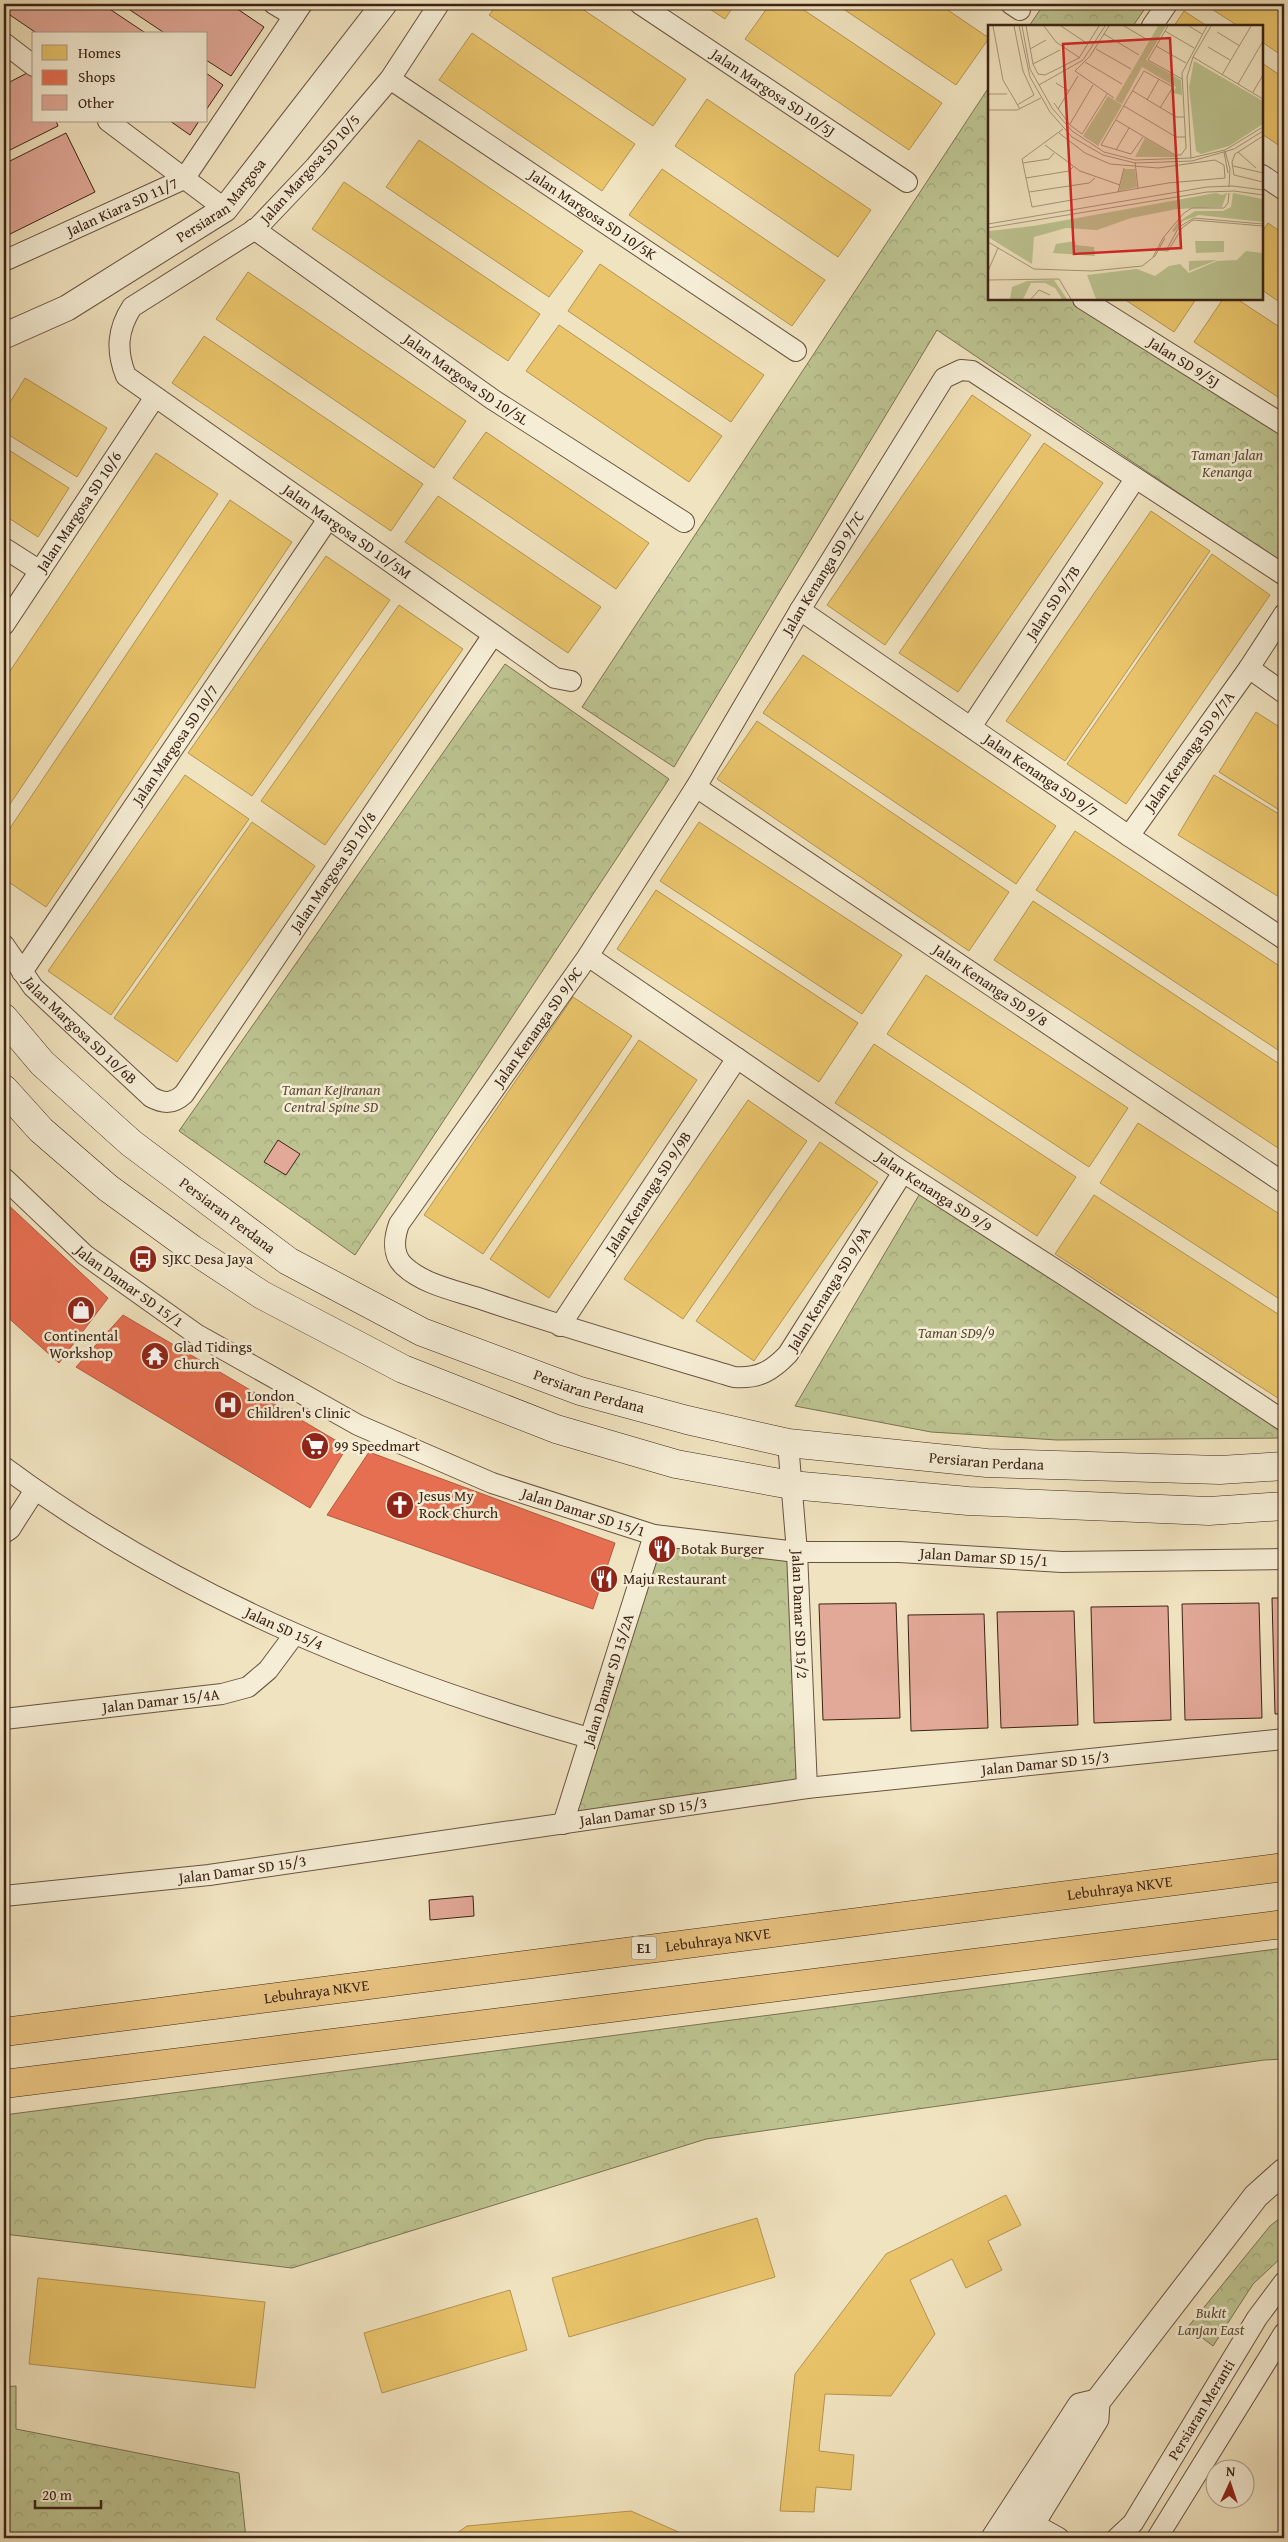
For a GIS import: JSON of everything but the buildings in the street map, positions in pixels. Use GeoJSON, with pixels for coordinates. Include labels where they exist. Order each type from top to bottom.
{"type":"FeatureCollection","features":[{"type":"Feature","properties":{"kind":"highway","name":"Lebuhraya NKVE"},"geometry":{"type":"LineString","coordinates":[[4,2032],[1284,1867]]}},
{"type":"Feature","properties":{"kind":"highway"},"geometry":{"type":"LineString","coordinates":[[4,2084],[1284,1924]]}},
{"type":"Feature","properties":{"kind":"main road","name":"Persiaran Perdana"},"geometry":{"type":"LineString","coordinates":[[4,1018],[42,1063],[131,1143],[288,1261],[422,1332],[580,1391],[687,1420],[788,1443],[987,1463],[1220,1470],[1284,1466]]}},
{"type":"Feature","properties":{"kind":"main road"},"geometry":{"type":"LineString","coordinates":[[4,1089],[41,1130],[108,1188],[192,1249],[262,1295],[403,1369],[566,1431],[676,1464],[791,1485],[968,1501],[1210,1511],[1284,1506]]}},
{"type":"Feature","properties":{"kind":"main road"},"geometry":{"type":"LineString","coordinates":[[403,1369],[422,1332]]}},
{"type":"Feature","properties":{"kind":"street"},"geometry":{"type":"LineString","coordinates":[[274,4],[298,10]]}},
{"type":"Feature","properties":{"kind":"street","name":"Persiaran Margosa"},"geometry":{"type":"LineString","coordinates":[[4,336],[67,308],[225,209],[384,4]]}},
{"type":"Feature","properties":{"kind":"street","name":"Jalan Margosa SD 10/5"},"geometry":{"type":"LineString","coordinates":[[126,376],[119,359],[119,341],[122,321],[132,307],[254,229],[315,167],[390,78],[439,4]]}},
{"type":"Feature","properties":{"kind":"street","name":"Jalan Margosa SD 10/5J"},"geometry":{"type":"LineString","coordinates":[[640,4],[907,182]]}},
{"type":"Feature","properties":{"kind":"street"},"geometry":{"type":"LineString","coordinates":[[1153,25],[1167,4]]}},
{"type":"Feature","properties":{"kind":"street","name":"Jalan Kiara SD 11/7"},"geometry":{"type":"LineString","coordinates":[[4,261],[184,178],[298,10]]}},
{"type":"Feature","properties":{"kind":"street"},"geometry":{"type":"LineString","coordinates":[[4,43],[32,64]]}},
{"type":"Feature","properties":{"kind":"street","name":"Jalan Margosa SD 10/5K"},"geometry":{"type":"LineString","coordinates":[[390,78],[796,351]]}},
{"type":"Feature","properties":{"kind":"street"},"geometry":{"type":"LineString","coordinates":[[109,122],[225,209]]}},
{"type":"Feature","properties":{"kind":"street"},"geometry":{"type":"LineString","coordinates":[[1263,176],[1284,190]]}},
{"type":"Feature","properties":{"kind":"street","name":"Jalan Margosa SD 10/5L"},"geometry":{"type":"LineString","coordinates":[[254,229],[492,399],[684,522]]}},
{"type":"Feature","properties":{"kind":"street","name":"Jalan SD 9/5J"},"geometry":{"type":"LineString","coordinates":[[1085,300],[1284,424]]}},
{"type":"Feature","properties":{"kind":"street","name":"Jalan Kenanga SD 9/7C"},"geometry":{"type":"LineString","coordinates":[[696,787],[800,610],[944,378],[961,370],[972,371],[1135,479]]}},
{"type":"Feature","properties":{"kind":"street","name":"Jalan Margosa SD 10/5M"},"geometry":{"type":"LineString","coordinates":[[126,376],[555,678],[571,681]]}},
{"type":"Feature","properties":{"kind":"street","name":"Jalan Margosa SD 10/6"},"geometry":{"type":"LineString","coordinates":[[4,625],[155,397]]}},
{"type":"Feature","properties":{"kind":"street"},"geometry":{"type":"LineString","coordinates":[[1135,479],[1284,575]]}},
{"type":"Feature","properties":{"kind":"street","name":"Jalan SD 9/7B"},"geometry":{"type":"LineString","coordinates":[[971,727],[1135,479]]}},
{"type":"Feature","properties":{"kind":"street","name":"Jalan Margosa SD 10/7"},"geometry":{"type":"LineString","coordinates":[[22,972],[328,519]]}},
{"type":"Feature","properties":{"kind":"street"},"geometry":{"type":"LineString","coordinates":[[4,548],[40,571]]}},
{"type":"Feature","properties":{"kind":"street","name":"Jalan Kenanga SD 9/7"},"geometry":{"type":"LineString","coordinates":[[800,610],[1129,836],[1284,939]]}},
{"type":"Feature","properties":{"kind":"street","name":"Jalan Kenanga SD 9/7A"},"geometry":{"type":"LineString","coordinates":[[1129,836],[1249,668],[1284,614]]}},
{"type":"Feature","properties":{"kind":"street","name":"Jalan Margosa SD 10/8"},"geometry":{"type":"LineString","coordinates":[[168,1103],[177,1100],[184,1094],[493,635]]}},
{"type":"Feature","properties":{"kind":"street"},"geometry":{"type":"LineString","coordinates":[[1249,668],[1284,693]]}},
{"type":"Feature","properties":{"kind":"street","name":"Jalan Kenanga SD 9/9C"},"geometry":{"type":"LineString","coordinates":[[404,1266],[397,1257],[395,1246],[395,1235],[400,1224],[588,956],[696,787]]}},
{"type":"Feature","properties":{"kind":"street","name":"Jalan Kenanga SD 9/8"},"geometry":{"type":"LineString","coordinates":[[696,787],[1284,1183]]}},
{"type":"Feature","properties":{"kind":"street","name":"Jalan Margosa SD 10/6B"},"geometry":{"type":"LineString","coordinates":[[4,945],[33,987],[151,1097],[168,1103]]}},
{"type":"Feature","properties":{"kind":"street","name":"Jalan Kenanga SD 9/9"},"geometry":{"type":"LineString","coordinates":[[588,956],[903,1172],[1067,1277],[1284,1421]]}},
{"type":"Feature","properties":{"kind":"street","name":"Jalan Kenanga SD 9/9B"},"geometry":{"type":"LineString","coordinates":[[560,1326],[737,1058]]}},
{"type":"Feature","properties":{"kind":"street","name":"Jalan Kenanga SD 9/9A"},"geometry":{"type":"LineString","coordinates":[[404,1266],[430,1282],[560,1326],[734,1377],[749,1378],[763,1375],[778,1365],[788,1354],[903,1172]]}},
{"type":"Feature","properties":{"kind":"street","name":"Jalan Damar SD 15/1"},"geometry":{"type":"LineString","coordinates":[[4,1178],[85,1256],[196,1334],[358,1426],[492,1483],[654,1535],[797,1552],[899,1552],[1062,1562],[1284,1559]]}},
{"type":"Feature","properties":{"kind":"street","name":"Jalan Damar SD 15/2"},"geometry":{"type":"LineString","coordinates":[[788,1443],[797,1552],[807,1788]]}},
{"type":"Feature","properties":{"kind":"street","name":"Jalan SD 15/4"},"geometry":{"type":"LineString","coordinates":[[4,1467],[36,1490],[118,1542],[210,1593],[294,1635],[469,1703],[589,1738]]}},
{"type":"Feature","properties":{"kind":"street"},"geometry":{"type":"LineString","coordinates":[[4,1533],[10,1529],[36,1490]]}},
{"type":"Feature","properties":{"kind":"street","name":"Jalan Damar SD 15/2A"},"geometry":{"type":"LineString","coordinates":[[563,1824],[654,1535]]}},
{"type":"Feature","properties":{"kind":"street","name":"Jalan Damar 15/4A"},"geometry":{"type":"LineString","coordinates":[[4,1719],[231,1692],[248,1687],[268,1670],[294,1635]]}},
{"type":"Feature","properties":{"kind":"street","name":"Jalan Damar SD 15/3"},"geometry":{"type":"LineString","coordinates":[[4,1896],[209,1875],[807,1788],[1284,1739]]}},
{"type":"Feature","properties":{"kind":"street"},"geometry":{"type":"LineString","coordinates":[[1023,2533],[1096,2419],[1097,2402],[1256,2196],[1284,2171]]}},
{"type":"Feature","properties":{"kind":"street","name":"Persiaran Meranti"},"geometry":{"type":"LineString","coordinates":[[1117,2538],[1133,2523],[1257,2318],[1284,2282]]}},
{"type":"Feature","properties":{"kind":"street","name":"Persiaran Meranti"},"geometry":{"type":"LineString","coordinates":[[1156,2538],[1284,2333]]}},
{"type":"Feature","properties":{"kind":"street"},"geometry":{"type":"LineString","coordinates":[[994,2538],[1080,2406],[1097,2402]]}},
{"type":"Feature","properties":{"kind":"street"},"geometry":{"type":"LineString","coordinates":[[1023,2533],[1017,2522],[1034,2492],[1035,2474]]}},
{"type":"Feature","properties":{"kind":"street"},"geometry":{"type":"LineString","coordinates":[[1023,2533],[1059,2538]]}},
{"type":"Feature","properties":{"kind":"green space"},"geometry":{"type":"Polygon","coordinates":[[[1044,4],[1148,4],[1134,25],[1030,25],[1044,4]]]}},
{"type":"Feature","properties":{"kind":"green space","name":"Taman Jalan Kenanga"},"geometry":{"type":"Polygon","coordinates":[[[988,89],[988,300],[1073,300],[1284,437],[1284,564],[937,330],[674,767],[582,707],[988,89]]]}},
{"type":"Feature","properties":{"kind":"green space","name":"Taman Kejiranan Central Spine SD"},"geometry":{"type":"Polygon","coordinates":[[[505,664],[669,779],[355,1255],[179,1131],[505,664]]]}},
{"type":"Feature","properties":{"kind":"green space","name":"Taman SD9/9"},"geometry":{"type":"Polygon","coordinates":[[[922,1190],[1284,1428],[1284,1438],[1057,1440],[931,1432],[795,1406],[922,1190]]]}},
{"type":"Feature","properties":{"kind":"green space"},"geometry":{"type":"Polygon","coordinates":[[[658,1544],[789,1557],[801,1779],[573,1816],[658,1544]]]}},
{"type":"Feature","properties":{"kind":"green space"},"geometry":{"type":"Polygon","coordinates":[[[1284,1948],[1284,2059],[1264,2060],[706,2139],[292,2268],[4,2234],[4,2115],[1284,1948]]]}},
{"type":"Feature","properties":{"kind":"green space","name":"Bukit Lanjan East"},"geometry":{"type":"Polygon","coordinates":[[[1284,2215],[1284,2255],[1253,2284],[1213,2346],[1188,2327],[1270,2226],[1284,2215]]]}},
{"type":"Feature","properties":{"kind":"green space"},"geometry":{"type":"Polygon","coordinates":[[[16,2386],[16,2429],[239,2473],[246,2538],[4,2538],[4,2387],[16,2386]]]}},
{"type":"Feature","properties":{"kind":"place","name":"SJKC Desa Jaya"},"geometry":{"type":"Point","coordinates":[143,1259]}},
{"type":"Feature","properties":{"kind":"place","name":"Continental Workshop"},"geometry":{"type":"Point","coordinates":[81,1310]}},
{"type":"Feature","properties":{"kind":"place","name":"Glad Tidings Church"},"geometry":{"type":"Point","coordinates":[155,1356]}},
{"type":"Feature","properties":{"kind":"place","name":"London Children's Clinic"},"geometry":{"type":"Point","coordinates":[228,1405]}},
{"type":"Feature","properties":{"kind":"place","name":"99 Speedmart"},"geometry":{"type":"Point","coordinates":[315,1446]}},
{"type":"Feature","properties":{"kind":"place","name":"Jesus My Rock Church"},"geometry":{"type":"Point","coordinates":[400,1505]}},
{"type":"Feature","properties":{"kind":"place","name":"Botak Burger"},"geometry":{"type":"Point","coordinates":[662,1549]}},
{"type":"Feature","properties":{"kind":"place","name":"Maju Restaurant"},"geometry":{"type":"Point","coordinates":[604,1579]}}]}
